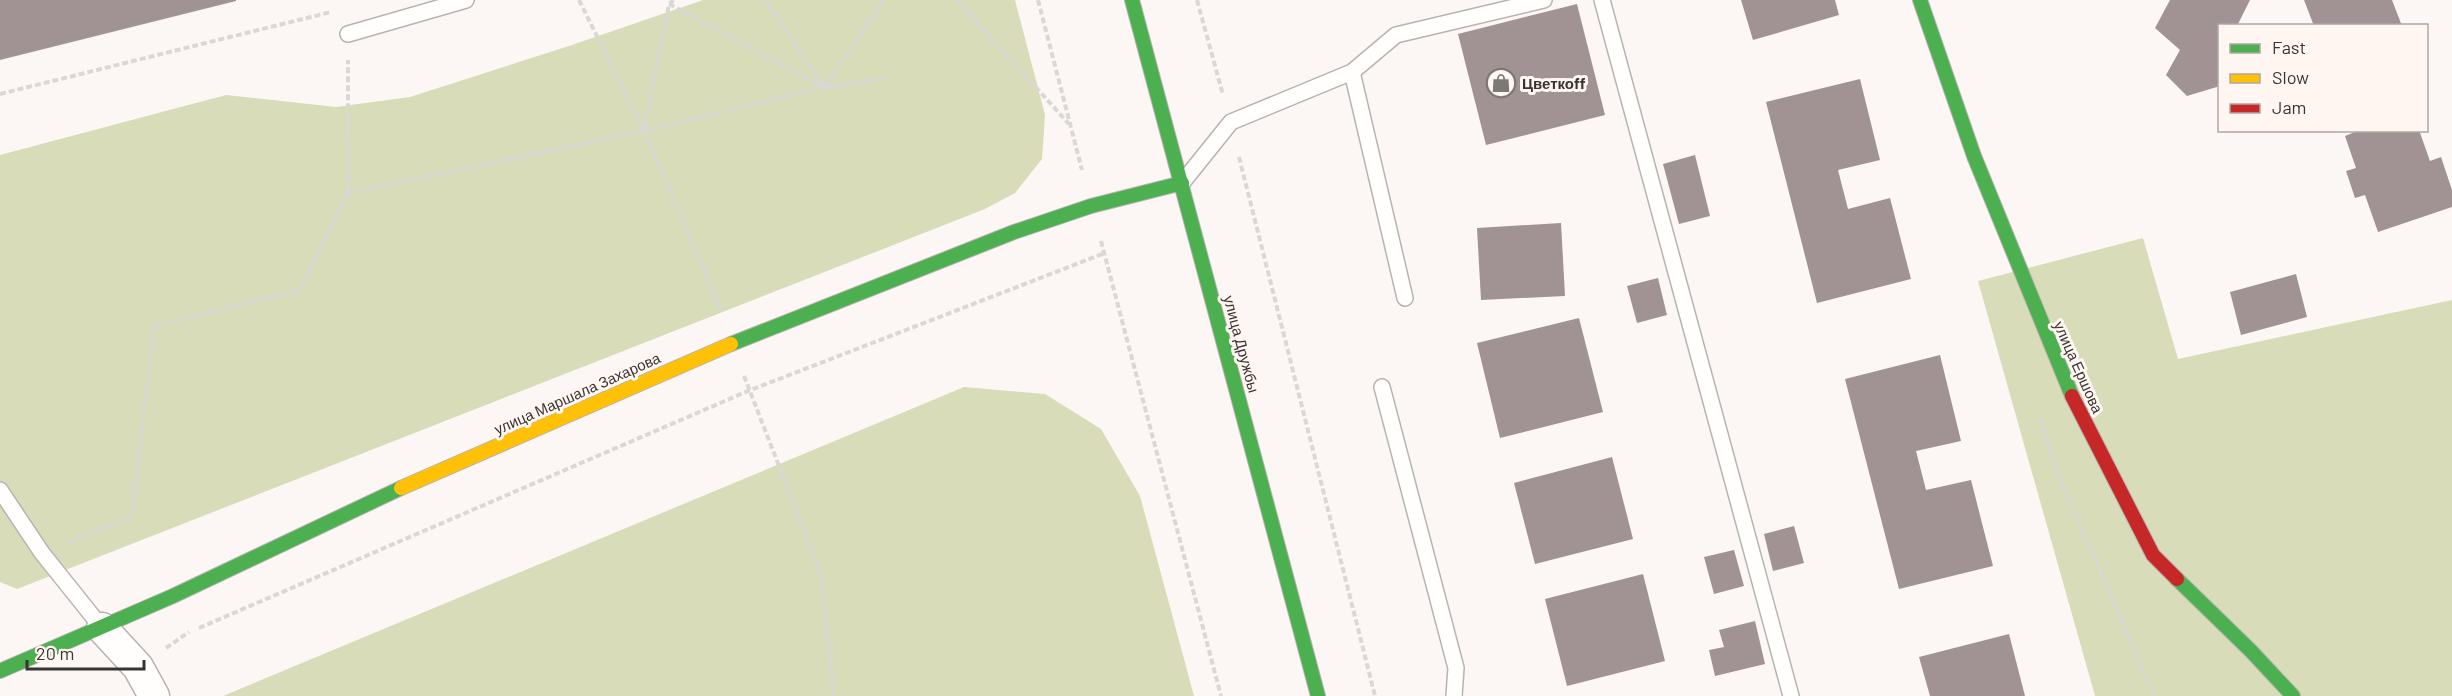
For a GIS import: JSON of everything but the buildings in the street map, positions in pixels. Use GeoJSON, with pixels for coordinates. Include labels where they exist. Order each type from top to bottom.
{"type":"FeatureCollection","features":[{"type":"Feature","properties":{"kind":"street","name":"улица Дружбы"},"geometry":{"type":"LineString","coordinates":[[1132,0],[1318,696]]}},
{"type":"Feature","properties":{"kind":"street","name":"улица Ершова"},"geometry":{"type":"LineString","coordinates":[[1920,0],[1974,156],[2070,392],[2153,555],[2251,651],[2293,696]]}},
{"type":"Feature","properties":{"kind":"street","name":"улица Маршала Захарова"},"geometry":{"type":"LineString","coordinates":[[0,671],[102,628],[383,496],[735,342],[1014,232],[1091,206],[1182,183]]}},
{"type":"Feature","properties":{"kind":"street"},"geometry":{"type":"LineString","coordinates":[[102,628],[138,667],[154,696]]}},
{"type":"Feature","properties":{"kind":"lane"},"geometry":{"type":"LineString","coordinates":[[348,34],[466,0]]}},
{"type":"Feature","properties":{"kind":"lane"},"geometry":{"type":"LineString","coordinates":[[1182,183],[1231,122],[1352,72],[1396,35],[1544,0]]}},
{"type":"Feature","properties":{"kind":"lane"},"geometry":{"type":"LineString","coordinates":[[1602,0],[1791,696]]}},
{"type":"Feature","properties":{"kind":"lane"},"geometry":{"type":"LineString","coordinates":[[1352,72],[1405,298]]}},
{"type":"Feature","properties":{"kind":"lane"},"geometry":{"type":"LineString","coordinates":[[1382,387],[1456,668],[1454,696]]}},
{"type":"Feature","properties":{"kind":"lane"},"geometry":{"type":"LineString","coordinates":[[0,490],[42,554],[102,628]]}},
{"type":"Feature","properties":{"kind":"path"},"geometry":{"type":"LineString","coordinates":[[579,0],[644,131],[735,342],[748,391],[821,574],[834,696]]}},
{"type":"Feature","properties":{"kind":"path"},"geometry":{"type":"LineString","coordinates":[[644,131],[669,3],[674,0]]}},
{"type":"Feature","properties":{"kind":"path"},"geometry":{"type":"LineString","coordinates":[[766,0],[824,87]]}},
{"type":"Feature","properties":{"kind":"path"},"geometry":{"type":"LineString","coordinates":[[824,87],[884,0]]}},
{"type":"Feature","properties":{"kind":"path"},"geometry":{"type":"LineString","coordinates":[[957,0],[1070,125]]}},
{"type":"Feature","properties":{"kind":"path"},"geometry":{"type":"LineString","coordinates":[[1038,0],[1221,696]]}},
{"type":"Feature","properties":{"kind":"path"},"geometry":{"type":"LineString","coordinates":[[1197,0],[1231,122],[1375,696]]}},
{"type":"Feature","properties":{"kind":"path"},"geometry":{"type":"LineString","coordinates":[[669,3],[824,87]]}},
{"type":"Feature","properties":{"kind":"path"},"geometry":{"type":"LineString","coordinates":[[0,94],[344,9],[348,34],[348,194],[300,290],[154,326],[132,516],[42,554]]}},
{"type":"Feature","properties":{"kind":"path"},"geometry":{"type":"LineString","coordinates":[[348,194],[644,131],[824,87],[887,78]]}},
{"type":"Feature","properties":{"kind":"path"},"geometry":{"type":"LineString","coordinates":[[138,667],[187,633],[748,391],[1104,253]]}},
{"type":"Feature","properties":{"kind":"green space"},"geometry":{"type":"Polygon","coordinates":[[[703,0],[1015,0],[1045,115],[1042,159],[1015,193],[985,209],[17,589],[0,582],[0,155],[226,95],[336,107],[410,97],[703,0]]]}},
{"type":"Feature","properties":{"kind":"green space"},"geometry":{"type":"Polygon","coordinates":[[[2143,238],[2178,359],[2452,300],[2452,696],[2095,696],[1978,281],[2143,238]]]}},
{"type":"Feature","properties":{"kind":"green space"},"geometry":{"type":"Polygon","coordinates":[[[964,387],[1045,394],[1101,429],[1140,496],[1194,696],[223,696],[964,387]]]}},
{"type":"Feature","properties":{"kind":"traffic: fast"},"geometry":{"type":"LineString","coordinates":[[1132,0],[1318,696]]}},
{"type":"Feature","properties":{"kind":"traffic: fast"},"geometry":{"type":"LineString","coordinates":[[1920,0],[1974,156],[2072,396]]}},
{"type":"Feature","properties":{"kind":"traffic: fast"},"geometry":{"type":"LineString","coordinates":[[731,344],[1014,232],[1091,206],[1182,183]]}},
{"type":"Feature","properties":{"kind":"traffic: fast"},"geometry":{"type":"LineString","coordinates":[[0,671],[173,596],[401,488]]}},
{"type":"Feature","properties":{"kind":"traffic: fast"},"geometry":{"type":"LineString","coordinates":[[2177,579],[2251,651],[2293,696]]}},
{"type":"Feature","properties":{"kind":"traffic: slow"},"geometry":{"type":"LineString","coordinates":[[401,488],[731,344]]}},
{"type":"Feature","properties":{"kind":"traffic: jam"},"geometry":{"type":"LineString","coordinates":[[2072,396],[2153,555],[2177,579]]}},
{"type":"Feature","properties":{"kind":"place","name":"Цветкоff"},"geometry":{"type":"Point","coordinates":[1501,83]}}]}
